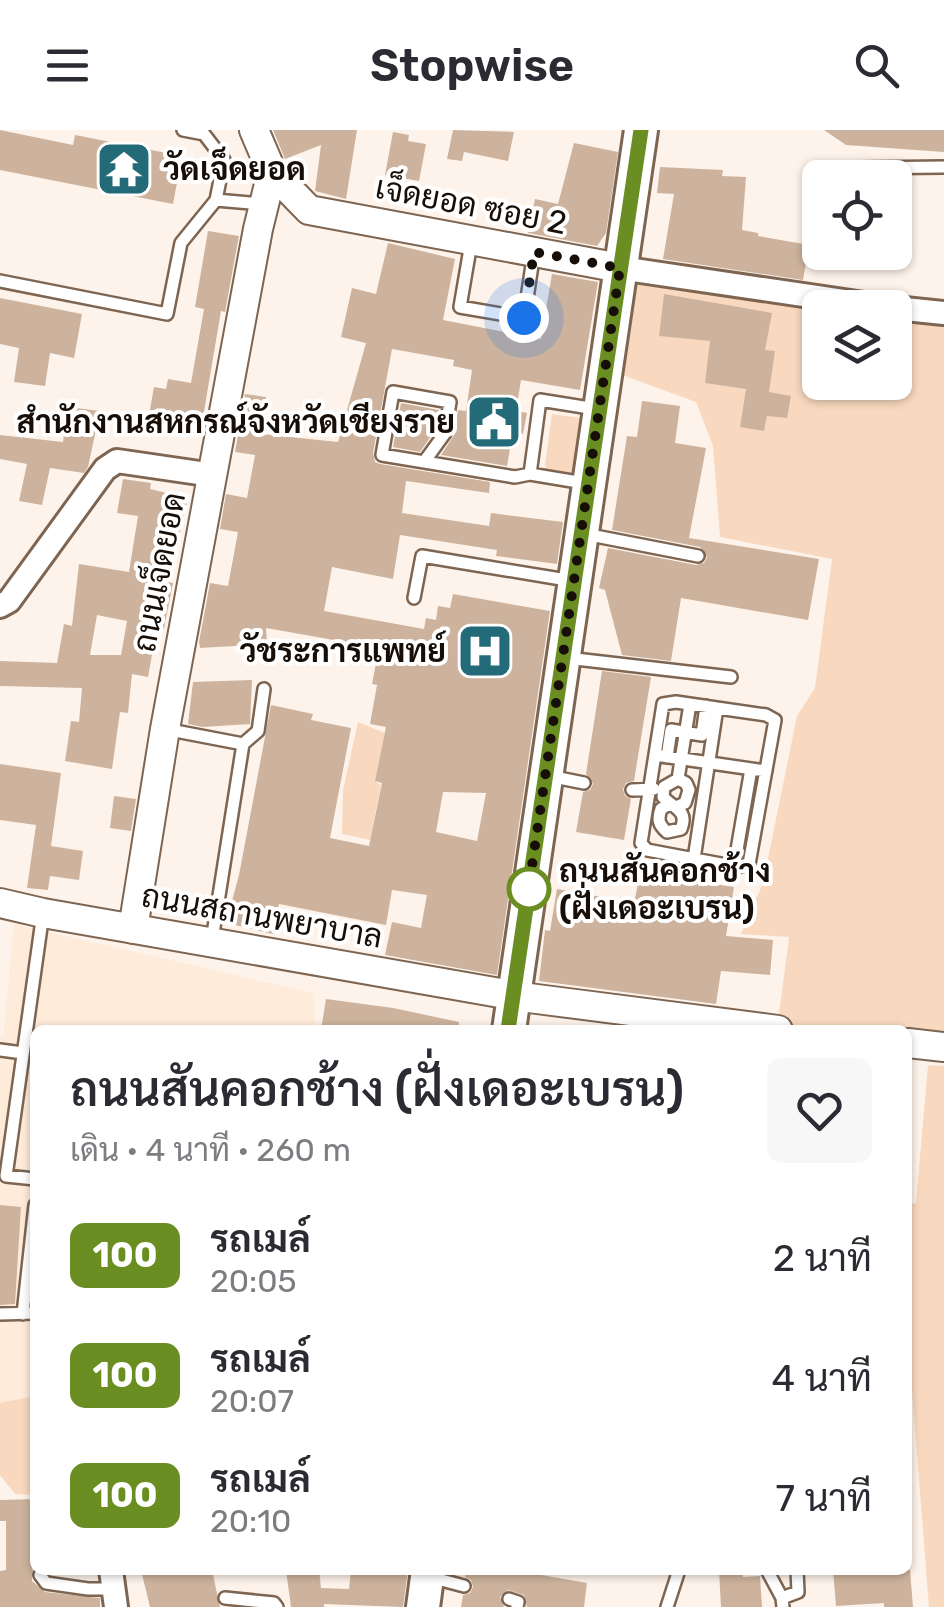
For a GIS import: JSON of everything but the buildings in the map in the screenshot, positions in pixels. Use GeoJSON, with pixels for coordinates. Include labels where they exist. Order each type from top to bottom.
{"type":"FeatureCollection","features":[{"type":"Feature","properties":{"kind":"main road"},"geometry":{"type":"LineString","coordinates":[[509,1025],[641,130]]}},
{"type":"Feature","properties":{"kind":"street"},"geometry":{"type":"LineString","coordinates":[[254,130],[272,172],[309,210]]}},
{"type":"Feature","properties":{"kind":"street","name":"ถนนเจ็ดยอด"},"geometry":{"type":"LineString","coordinates":[[133,929],[164,729],[272,172]]}},
{"type":"Feature","properties":{"kind":"street"},"geometry":{"type":"LineString","coordinates":[[261,216],[309,210]]}},
{"type":"Feature","properties":{"kind":"street","name":"เจ็ดยอด ซอย 2"},"geometry":{"type":"LineString","coordinates":[[309,210],[620,268]]}},
{"type":"Feature","properties":{"kind":"street"},"geometry":{"type":"LineString","coordinates":[[620,268],[802,295]]}},
{"type":"Feature","properties":{"kind":"street"},"geometry":{"type":"LineString","coordinates":[[912,310],[944,313]]}},
{"type":"Feature","properties":{"kind":"street"},"geometry":{"type":"LineString","coordinates":[[0,606],[9,601],[105,469],[117,461],[213,475]]}},
{"type":"Feature","properties":{"kind":"street","name":"ถนนสถานพยาบาล"},"geometry":{"type":"LineString","coordinates":[[0,902],[44,914],[133,929],[214,932],[513,995],[714,1025]]}},
{"type":"Feature","properties":{"kind":"street"},"geometry":{"type":"LineString","coordinates":[[912,1043],[944,1047]]}},
{"type":"Feature","properties":{"kind":"lane"},"geometry":{"type":"LineString","coordinates":[[0,281],[167,314],[181,242],[216,200],[224,160],[204,134],[182,130]]}},
{"type":"Feature","properties":{"kind":"lane"},"geometry":{"type":"LineString","coordinates":[[912,167],[944,167]]}},
{"type":"Feature","properties":{"kind":"lane"},"geometry":{"type":"LineString","coordinates":[[216,200],[261,216]]}},
{"type":"Feature","properties":{"kind":"lane"},"geometry":{"type":"LineString","coordinates":[[472,240],[460,306],[524,318],[534,252]]}},
{"type":"Feature","properties":{"kind":"lane"},"geometry":{"type":"LineString","coordinates":[[424,462],[445,433],[450,402],[393,392],[382,456],[515,477],[530,474],[588,484]]}},
{"type":"Feature","properties":{"kind":"lane"},"geometry":{"type":"LineString","coordinates":[[530,474],[540,400],[600,410]]}},
{"type":"Feature","properties":{"kind":"lane"},"geometry":{"type":"LineString","coordinates":[[581,534],[698,556]]}},
{"type":"Feature","properties":{"kind":"lane"},"geometry":{"type":"LineString","coordinates":[[414,598],[422,556],[574,582]]}},
{"type":"Feature","properties":{"kind":"lane"},"geometry":{"type":"LineString","coordinates":[[563,658],[731,677]]}},
{"type":"Feature","properties":{"kind":"lane"},"geometry":{"type":"LineString","coordinates":[[214,932],[243,744],[258,731],[264,689]]}},
{"type":"Feature","properties":{"kind":"lane"},"geometry":{"type":"LineString","coordinates":[[661,756],[663,704],[712,707],[766,715],[774,720],[749,864],[734,867],[666,854],[647,850],[641,842],[652,816],[660,809],[673,805],[685,803],[686,783],[670,781],[663,797],[673,805],[684,820],[700,824]]}},
{"type":"Feature","properties":{"kind":"lane"},"geometry":{"type":"LineString","coordinates":[[678,779],[690,704]]}},
{"type":"Feature","properties":{"kind":"lane"},"geometry":{"type":"LineString","coordinates":[[684,820],[681,829],[670,832],[660,826],[652,816],[650,788],[671,730],[702,735],[712,707]]}},
{"type":"Feature","properties":{"kind":"lane"},"geometry":{"type":"LineString","coordinates":[[694,859],[709,763],[712,707]]}},
{"type":"Feature","properties":{"kind":"lane"},"geometry":{"type":"LineString","coordinates":[[164,729],[243,744]]}},
{"type":"Feature","properties":{"kind":"lane"},"geometry":{"type":"LineString","coordinates":[[661,756],[766,770]]}},
{"type":"Feature","properties":{"kind":"lane"},"geometry":{"type":"LineString","coordinates":[[734,867],[751,768]]}},
{"type":"Feature","properties":{"kind":"lane"},"geometry":{"type":"LineString","coordinates":[[546,776],[584,783]]}},
{"type":"Feature","properties":{"kind":"lane"},"geometry":{"type":"LineString","coordinates":[[632,790],[664,791]]}},
{"type":"Feature","properties":{"kind":"lane"},"geometry":{"type":"LineString","coordinates":[[688,796],[704,798]]}},
{"type":"Feature","properties":{"kind":"lane"},"geometry":{"type":"LineString","coordinates":[[666,854],[670,832]]}},
{"type":"Feature","properties":{"kind":"lane"},"geometry":{"type":"LineString","coordinates":[[30,1178],[3,1175],[44,914]]}},
{"type":"Feature","properties":{"kind":"lane"},"geometry":{"type":"LineString","coordinates":[[0,1050],[24,1053]]}},
{"type":"Feature","properties":{"kind":"lane"},"geometry":{"type":"LineString","coordinates":[[0,1314],[29,1314]]}},
{"type":"Feature","properties":{"kind":"lane"},"geometry":{"type":"LineString","coordinates":[[40,1575],[46,1583],[59,1586],[113,1589]]}},
{"type":"Feature","properties":{"kind":"lane"},"geometry":{"type":"LineString","coordinates":[[667,1607],[678,1575]]}},
{"type":"Feature","properties":{"kind":"lane"},"geometry":{"type":"LineString","coordinates":[[769,1575],[782,1603],[798,1592],[797,1575]]}},
{"type":"Feature","properties":{"kind":"lane"},"geometry":{"type":"LineString","coordinates":[[426,1584],[464,1586]]}},
{"type":"Feature","properties":{"kind":"lane"},"geometry":{"type":"LineString","coordinates":[[225,1598],[274,1602],[277,1607]]}},
{"type":"Feature","properties":{"kind":"shaded area"},"geometry":{"type":"Polygon","coordinates":[[[620,268],[803,290],[802,400],[912,400],[912,303],[944,307],[944,1047],[912,1032],[912,1025],[778,1025],[789,937],[741,934],[763,883],[797,716],[815,688],[832,559],[720,537],[713,446],[696,402],[606,369],[620,268]]]}},
{"type":"Feature","properties":{"kind":"shaded area"},"geometry":{"type":"Polygon","coordinates":[[[552,414],[581,418],[572,476],[548,472],[545,465],[552,414]]]}},
{"type":"Feature","properties":{"kind":"shaded area"},"geometry":{"type":"Polygon","coordinates":[[[358,722],[385,733],[375,781],[381,785],[370,840],[342,834],[343,790],[358,722]]]}},
{"type":"Feature","properties":{"kind":"shaded area"},"geometry":{"type":"Polygon","coordinates":[[[14,924],[313,993],[316,1025],[30,1025],[30,1397],[0,1403],[0,1037],[14,924]]]}},
{"type":"Feature","properties":{"kind":"shaded area"},"geometry":{"type":"Polygon","coordinates":[[[928,1065],[944,1066],[944,1607],[929,1607],[912,1391],[912,1204],[916,1203],[928,1065]]]}},
{"type":"Feature","properties":{"kind":"shaded area"},"geometry":{"type":"Polygon","coordinates":[[[30,1397],[30,1495],[15,1494],[0,1475],[0,1403],[30,1397]]]}},
{"type":"Feature","properties":{"kind":"bus line","name":"100"},"geometry":{"type":"LineString","coordinates":[[509,1025],[641,130]]}},
{"type":"Feature","properties":{"kind":"place","name":"วัดเจ็ดยอด"},"geometry":{"type":"Point","coordinates":[124,169]}},
{"type":"Feature","properties":{"kind":"place","name":"สำนักงานสหกรณ์จังหวัดเชียงราย"},"geometry":{"type":"Point","coordinates":[494,422]}},
{"type":"Feature","properties":{"kind":"place","name":"วัชระการแพทย์"},"geometry":{"type":"Point","coordinates":[485,651]}},
{"type":"Feature","properties":{"kind":"place","name":"ถนนสันคอกช้าง (ฝั่งเดอะเบรน)"},"geometry":{"type":"Point","coordinates":[529,889]}},
{"type":"Feature","properties":{"kind":"route"},"geometry":{"type":"LineString","coordinates":[[524,318],[534,252],[620,268],[528,893],[529,889]]}}]}
